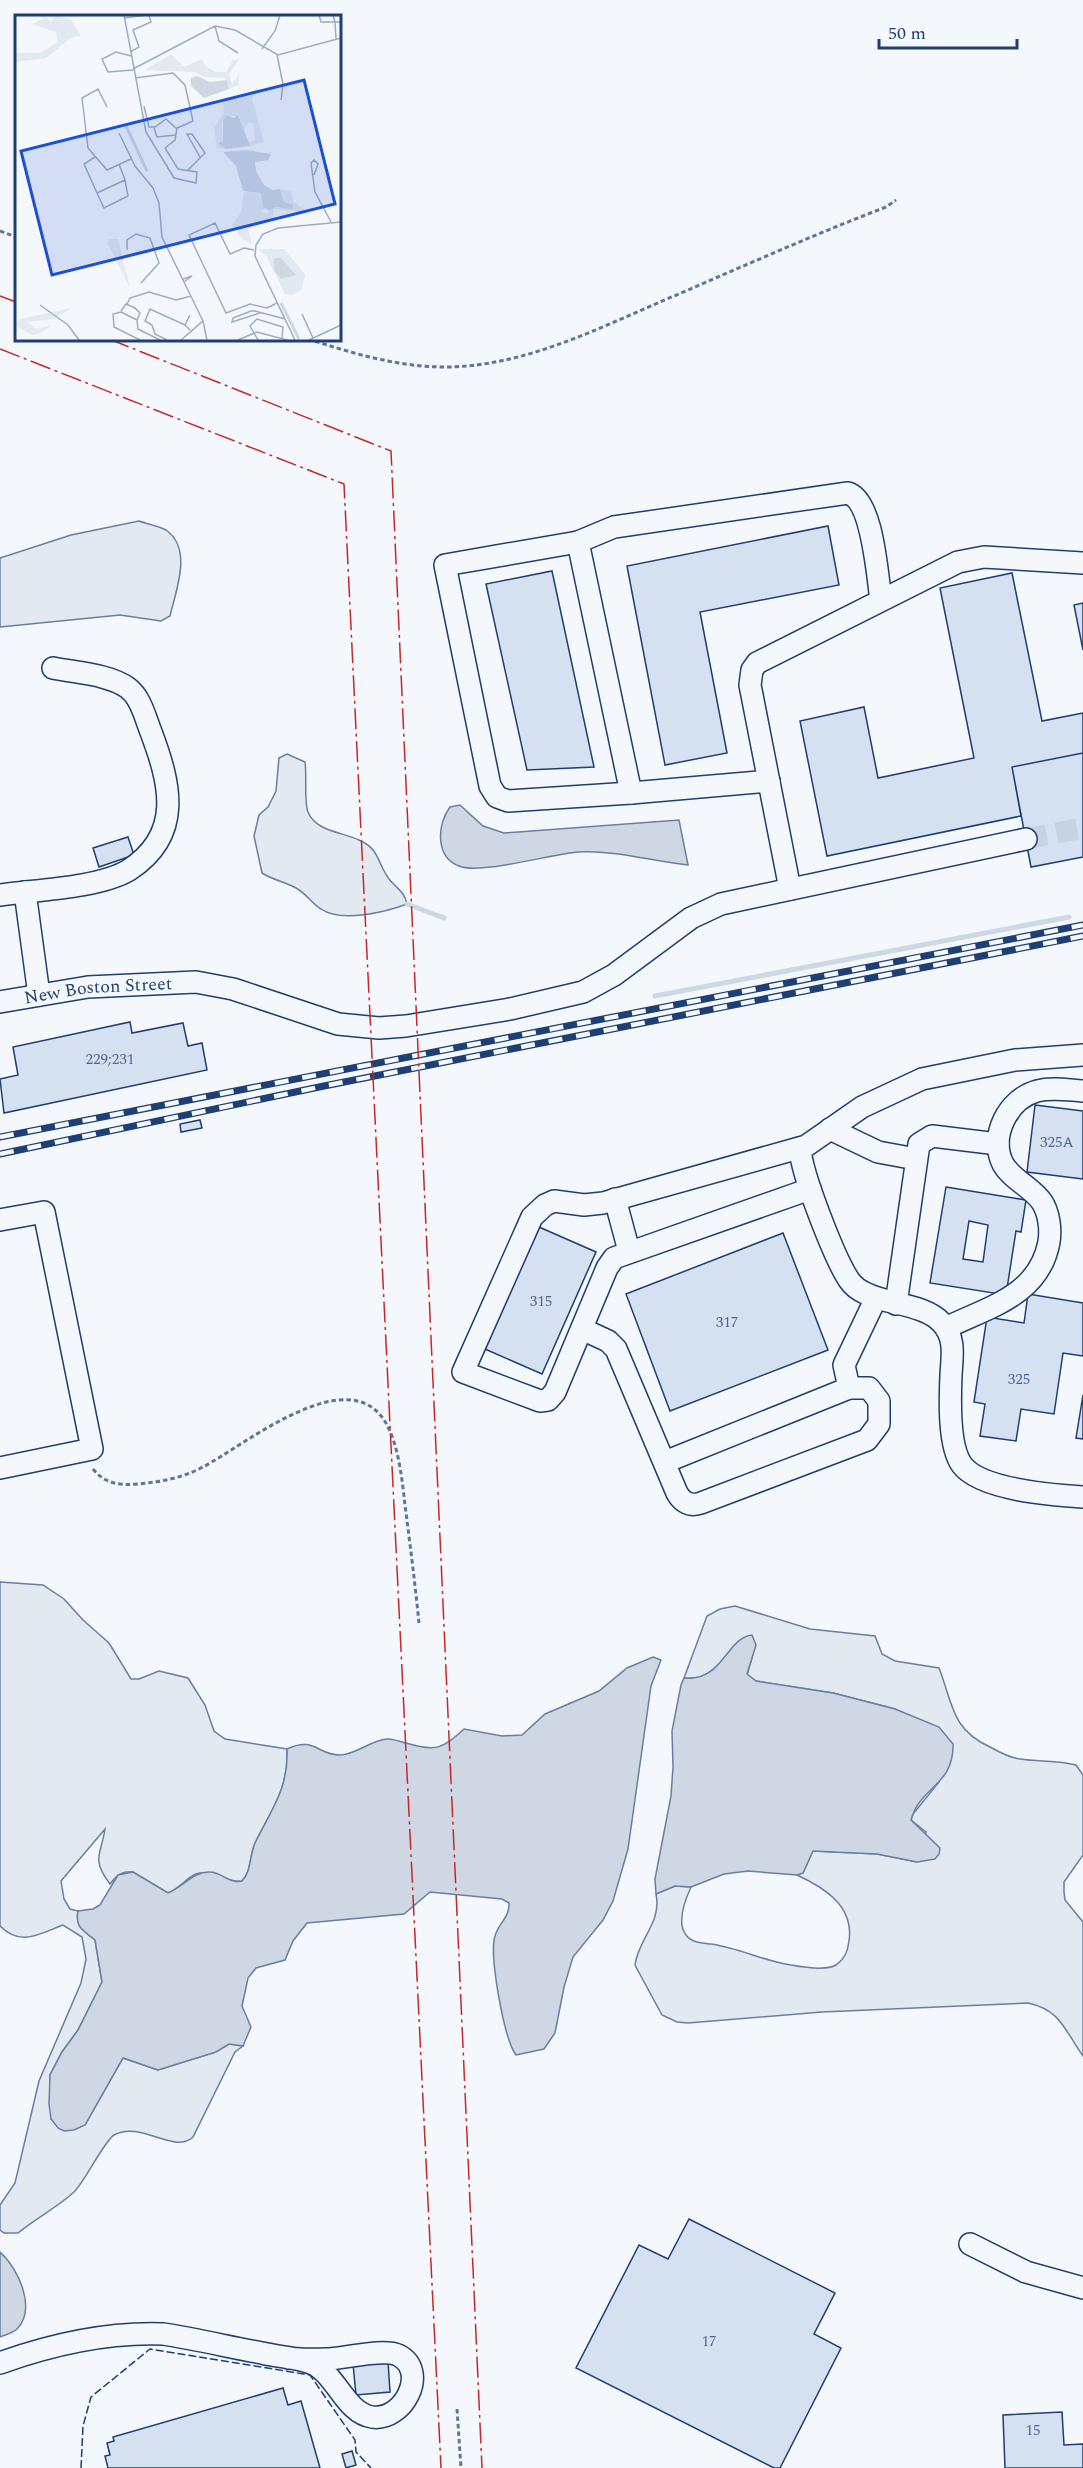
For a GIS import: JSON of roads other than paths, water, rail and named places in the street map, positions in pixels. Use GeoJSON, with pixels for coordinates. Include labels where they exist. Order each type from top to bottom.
{"type":"FeatureCollection","features":[{"type":"Feature","properties":{"kind":"street"},"geometry":{"type":"LineString","coordinates":[[769,781],[508,801],[496,797],[490,786],[445,565],[578,542],[614,527],[848,493],[858,498],[867,515],[881,600]]}},
{"type":"Feature","properties":{"kind":"street"},"geometry":{"type":"LineString","coordinates":[[578,542],[631,793]]}},
{"type":"Feature","properties":{"kind":"street"},"geometry":{"type":"LineString","coordinates":[[790,889],[750,685],[752,670],[763,659],[966,559],[994,557],[1083,563]]}},
{"type":"Feature","properties":{"kind":"street"},"geometry":{"type":"LineString","coordinates":[[0,896],[96,882],[118,875],[138,863],[154,845],[168,813],[169,789],[164,766],[140,705],[132,692],[113,681],[53,668]]}},
{"type":"Feature","properties":{"kind":"street","name":"New Boston Street"},"geometry":{"type":"LineString","coordinates":[[0,1002],[108,985],[196,982],[232,989],[348,1026],[379,1028],[418,1024],[521,1007],[584,992],[614,975],[677,927],[705,910],[736,900],[1026,839]]}},
{"type":"Feature","properties":{"kind":"street"},"geometry":{"type":"LineString","coordinates":[[25,892],[39,995]]}},
{"type":"Feature","properties":{"kind":"street"},"geometry":{"type":"LineString","coordinates":[[810,1189],[614,1258],[609,1264],[555,1392],[548,1400],[540,1401],[463,1372],[532,1217],[545,1205],[554,1202],[584,1205],[615,1199],[800,1148],[877,1099],[922,1079],[1015,1060],[1083,1055]]}},
{"type":"Feature","properties":{"kind":"street"},"geometry":{"type":"LineString","coordinates":[[946,1328],[1015,1296],[1035,1276],[1046,1255],[1049,1228],[1042,1202],[1011,1175],[1004,1165],[998,1144],[1007,1113],[1026,1096],[1049,1089],[1083,1091]]}},
{"type":"Feature","properties":{"kind":"street"},"geometry":{"type":"LineString","coordinates":[[830,1129],[878,1152],[916,1159]]}},
{"type":"Feature","properties":{"kind":"street"},"geometry":{"type":"LineString","coordinates":[[896,1304],[919,1144],[929,1136],[998,1144]]}},
{"type":"Feature","properties":{"kind":"street"},"geometry":{"type":"LineString","coordinates":[[800,1148],[802,1167],[810,1189],[849,1280],[861,1291],[876,1298],[930,1314],[946,1328],[952,1343],[952,1424],[955,1446],[961,1463],[971,1474],[983,1480],[1019,1489],[1083,1497]]}},
{"type":"Feature","properties":{"kind":"street"},"geometry":{"type":"LineString","coordinates":[[615,1199],[629,1251]]}},
{"type":"Feature","properties":{"kind":"street"},"geometry":{"type":"LineString","coordinates":[[0,1220],[44,1212],[92,1449],[0,1468]]}},
{"type":"Feature","properties":{"kind":"street"},"geometry":{"type":"LineString","coordinates":[[849,1388],[844,1365],[876,1298]]}},
{"type":"Feature","properties":{"kind":"street"},"geometry":{"type":"LineString","coordinates":[[582,1329],[608,1341],[616,1350],[681,1499],[687,1503],[698,1504],[864,1441],[878,1428],[879,1401],[868,1388],[849,1388],[665,1462]]}},
{"type":"Feature","properties":{"kind":"street"},"geometry":{"type":"LineString","coordinates":[[970,2244],[1026,2272],[1083,2288]]}},
{"type":"Feature","properties":{"kind":"street"},"geometry":{"type":"LineString","coordinates":[[0,2363],[71,2341],[140,2333],[172,2335],[312,2364],[321,2369],[358,2411],[367,2416],[391,2416],[403,2405],[410,2390],[409,2368],[404,2360],[394,2354],[324,2359],[288,2358]]}},
{"type":"Feature","properties":{"kind":"waterway"},"geometry":{"type":"LineString","coordinates":[[407,904],[444,918]]}},
{"type":"Feature","properties":{"kind":"waterway"},"geometry":{"type":"LineString","coordinates":[[655,996],[1069,917]]}},
{"type":"Feature","properties":{"kind":"tunnel"},"geometry":{"type":"LineString","coordinates":[[1026,839],[1083,828]]}},
{"type":"Feature","properties":{"kind":"railway"},"geometry":{"type":"LineString","coordinates":[[0,1137],[1083,925]]}},
{"type":"Feature","properties":{"kind":"railway"},"geometry":{"type":"LineString","coordinates":[[0,1154],[324,1086],[1083,936]]}}]}
